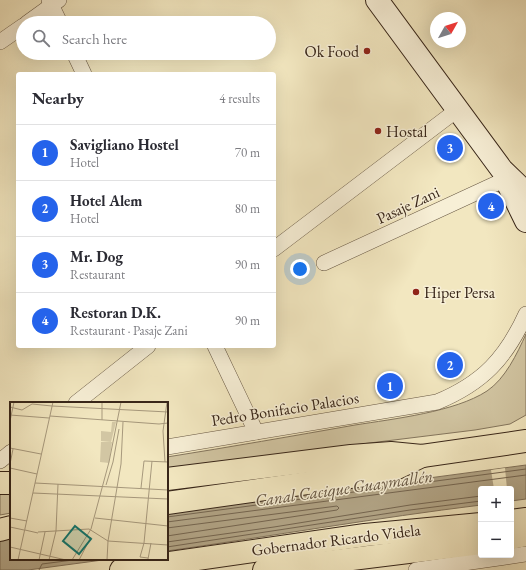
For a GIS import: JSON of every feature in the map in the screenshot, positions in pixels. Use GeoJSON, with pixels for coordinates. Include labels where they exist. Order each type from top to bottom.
{"type":"FeatureCollection","features":[{"type":"Feature","properties":{"kind":"highway"},"geometry":{"type":"LineString","coordinates":[[168,480],[351,456],[391,453],[422,456],[526,441]]}},
{"type":"Feature","properties":{"kind":"highway"},"geometry":{"type":"LineString","coordinates":[[168,503],[377,472],[397,468],[422,456]]}},
{"type":"Feature","properties":{"kind":"highway"},"geometry":{"type":"LineString","coordinates":[[0,483],[10,482]]}},
{"type":"Feature","properties":{"kind":"highway"},"geometry":{"type":"LineString","coordinates":[[514,521],[526,519]]}},
{"type":"Feature","properties":{"kind":"highway","name":"Gobernador Ricardo Videla"},"geometry":{"type":"LineString","coordinates":[[121,570],[365,535],[478,524]]}},
{"type":"Feature","properties":{"kind":"highway"},"geometry":{"type":"LineString","coordinates":[[0,530],[10,527]]}},
{"type":"Feature","properties":{"kind":"highway"},"geometry":{"type":"LineString","coordinates":[[514,537],[526,535]]}},
{"type":"Feature","properties":{"kind":"highway","name":"Gobernador Ricardo Videla"},"geometry":{"type":"LineString","coordinates":[[264,570],[478,543]]}},
{"type":"Feature","properties":{"kind":"main road"},"geometry":{"type":"LineString","coordinates":[[377,0],[504,175],[526,221]]}},
{"type":"Feature","properties":{"kind":"main road"},"geometry":{"type":"LineString","coordinates":[[504,175],[526,192]]}},
{"type":"Feature","properties":{"kind":"street"},"geometry":{"type":"LineString","coordinates":[[35,16],[53,2],[58,16]]}},
{"type":"Feature","properties":{"kind":"street"},"geometry":{"type":"LineString","coordinates":[[0,42],[16,31]]}},
{"type":"Feature","properties":{"kind":"street"},"geometry":{"type":"LineString","coordinates":[[77,60],[83,72]]}},
{"type":"Feature","properties":{"kind":"street"},"geometry":{"type":"LineString","coordinates":[[276,247],[457,110]]}},
{"type":"Feature","properties":{"kind":"street","name":"Pasaje Zani"},"geometry":{"type":"LineString","coordinates":[[324,263],[504,175]]}},
{"type":"Feature","properties":{"kind":"street","name":"Pedro Bonifacio Palacios"},"geometry":{"type":"LineString","coordinates":[[168,447],[415,407],[437,402],[454,395],[483,377],[510,345],[526,314]]}},
{"type":"Feature","properties":{"kind":"street"},"geometry":{"type":"LineString","coordinates":[[77,402],[145,348]]}},
{"type":"Feature","properties":{"kind":"street"},"geometry":{"type":"LineString","coordinates":[[216,348],[256,432]]}},
{"type":"Feature","properties":{"kind":"street"},"geometry":{"type":"LineString","coordinates":[[0,461],[10,453]]}},
{"type":"Feature","properties":{"kind":"street"},"geometry":{"type":"LineString","coordinates":[[0,466],[10,465]]}},
{"type":"Feature","properties":{"kind":"street"},"geometry":{"type":"LineString","coordinates":[[416,570],[526,554]]}},
{"type":"Feature","properties":{"kind":"shaded area"},"geometry":{"type":"Polygon","coordinates":[[[526,334],[526,415],[510,424],[475,430],[168,468],[168,457],[423,414],[458,404],[487,391],[505,373],[526,334]]]}},
{"type":"Feature","properties":{"kind":"shaded area"},"geometry":{"type":"Polygon","coordinates":[[[10,490],[10,513],[0,515],[0,491],[10,490]]]}},
{"type":"Feature","properties":{"kind":"water"},"geometry":{"type":"Polygon","coordinates":[[[526,465],[526,499],[514,501],[514,486],[478,486],[478,505],[168,551],[168,513],[526,465]]]}},
{"type":"Feature","properties":{"kind":"water"},"geometry":{"type":"Polygon","coordinates":[[[10,538],[10,560],[103,560],[28,570],[0,570],[0,540],[10,538]]]}},
{"type":"Feature","properties":{"kind":"pier"},"geometry":{"type":"Polygon","coordinates":[[[505,468],[507,486],[494,486],[491,470],[505,468]]]}},
{"type":"Feature","properties":{"kind":"place","name":"Ok Food"},"geometry":{"type":"Point","coordinates":[367,51]}},
{"type":"Feature","properties":{"kind":"place","name":"Hostal"},"geometry":{"type":"Point","coordinates":[378,131]}},
{"type":"Feature","properties":{"kind":"place","name":"Mr. Dog"},"geometry":{"type":"Point","coordinates":[450,148]}},
{"type":"Feature","properties":{"kind":"place","name":"Restoran D.K."},"geometry":{"type":"Point","coordinates":[491,206]}},
{"type":"Feature","properties":{"kind":"place","name":"Hiper Persa"},"geometry":{"type":"Point","coordinates":[416,292]}},
{"type":"Feature","properties":{"kind":"place","name":"Hotel Alem"},"geometry":{"type":"Point","coordinates":[450,365]}},
{"type":"Feature","properties":{"kind":"place","name":"Savigliano Hostel"},"geometry":{"type":"Point","coordinates":[390,386]}},
{"type":"Feature","properties":{"kind":"water label","name":"Canal Cacique Guaymallén"},"geometry":{"type":"Point","coordinates":[344,488]}}]}
